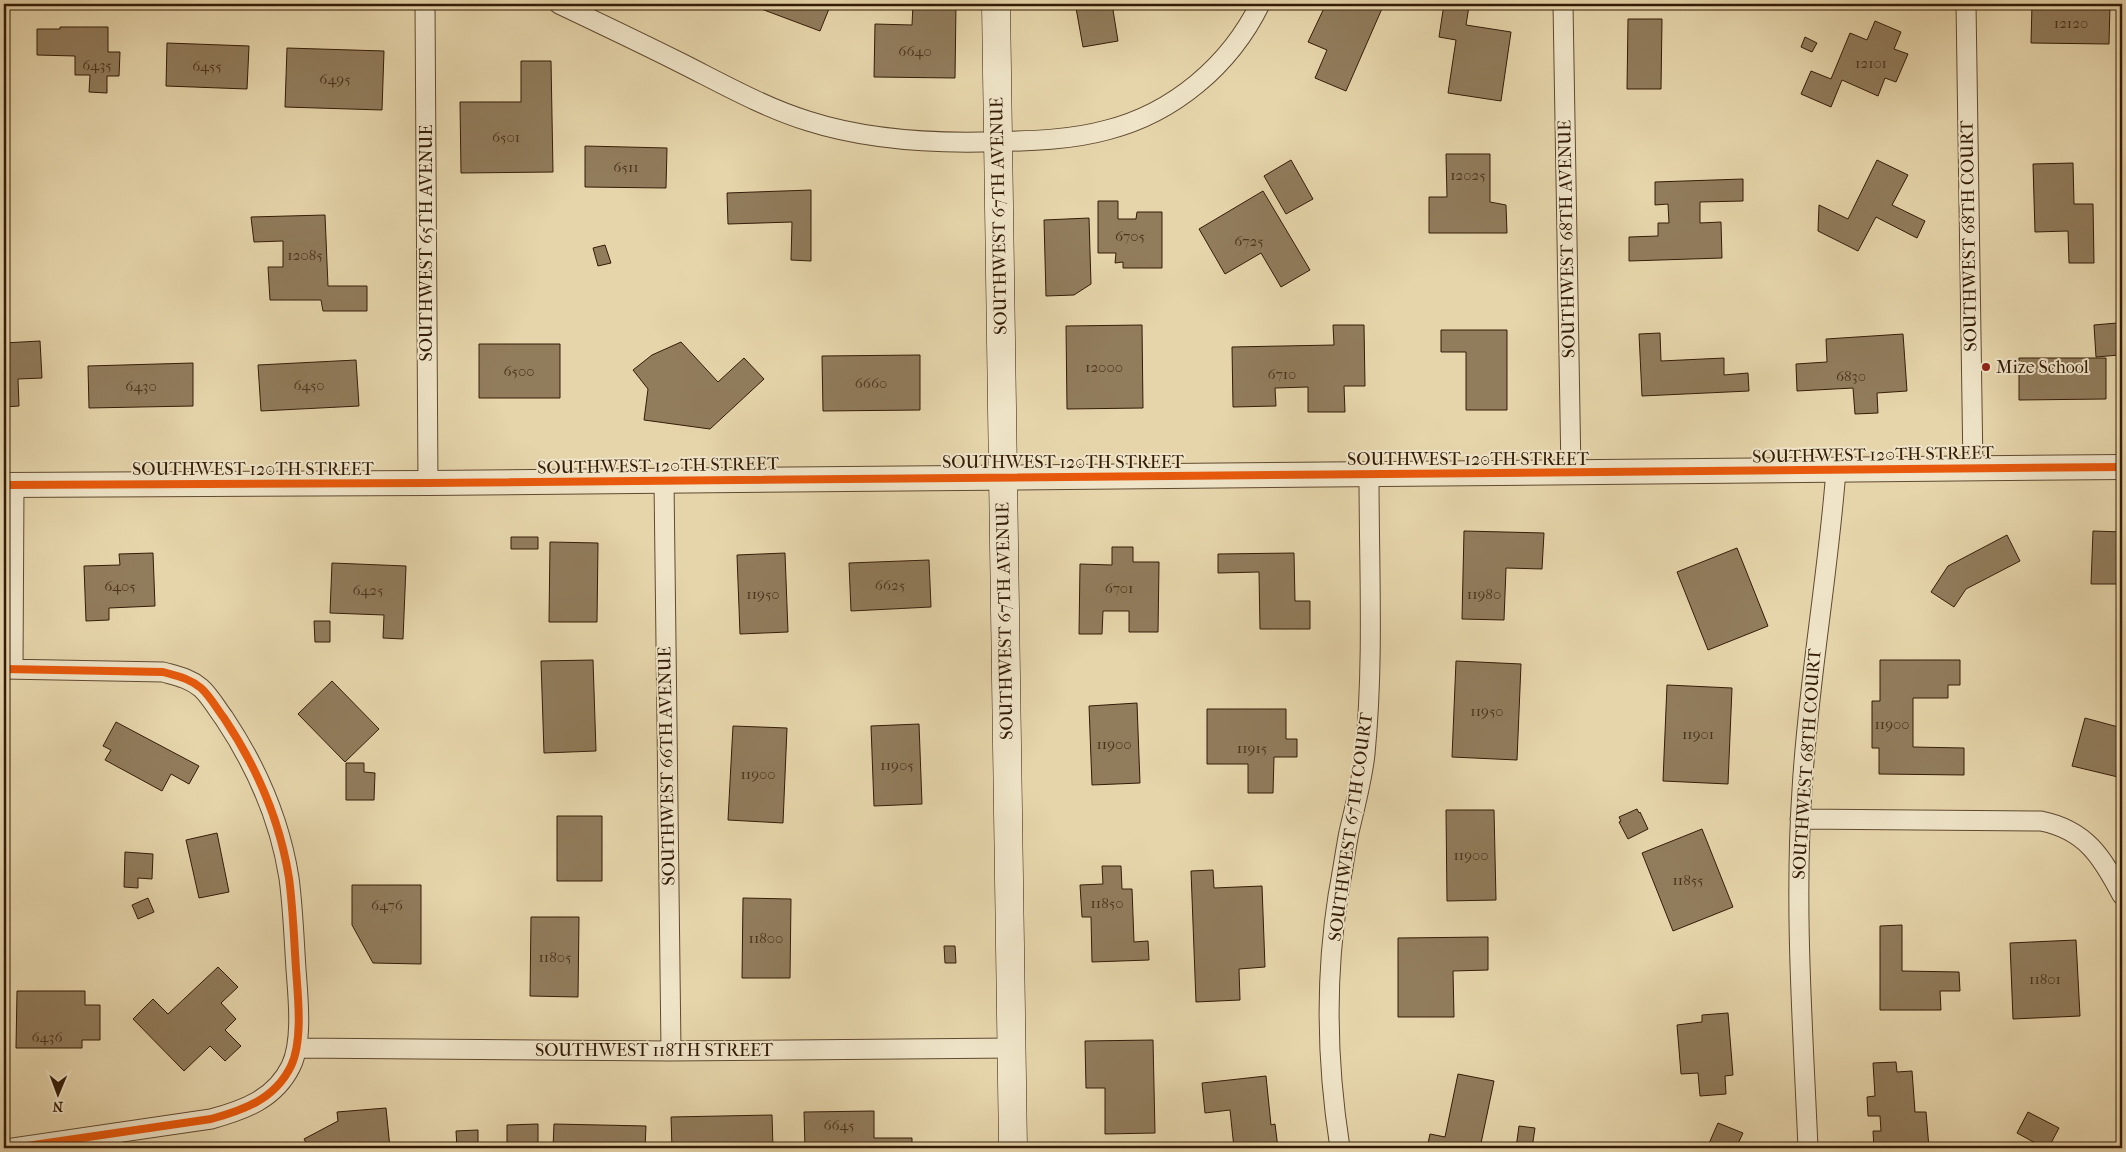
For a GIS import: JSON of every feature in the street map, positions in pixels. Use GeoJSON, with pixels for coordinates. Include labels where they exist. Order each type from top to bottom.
{"type":"FeatureCollection","features":[{"type":"Feature","properties":{"kind":"main road","name":"SOUTHWEST 67TH AVENUE"},"geometry":{"type":"LineString","coordinates":[[996,4],[1013,1148]]}},
{"type":"Feature","properties":{"kind":"street","name":"SOUTHWEST 65TH AVENUE"},"geometry":{"type":"LineString","coordinates":[[425,4],[428,483]]}},
{"type":"Feature","properties":{"kind":"street"},"geometry":{"type":"LineString","coordinates":[[559,4],[749,97],[812,122],[848,132],[904,139],[998,141],[1087,135],[1130,123],[1154,112],[1196,85],[1226,57],[1240,39],[1260,4]]}},
{"type":"Feature","properties":{"kind":"street","name":"SOUTHWEST 68TH AVENUE"},"geometry":{"type":"LineString","coordinates":[[1563,4],[1571,474]]}},
{"type":"Feature","properties":{"kind":"street","name":"SOUTHWEST 68TH COURT"},"geometry":{"type":"LineString","coordinates":[[1966,4],[1973,469]]}},
{"type":"Feature","properties":{"kind":"street","name":"SOUTHWEST 120TH STREET"},"geometry":{"type":"LineString","coordinates":[[9,485],[1571,474],[2122,467]]}},
{"type":"Feature","properties":{"kind":"street","name":"SOUTHWEST 68TH COURT"},"geometry":{"type":"LineString","coordinates":[[1808,1148],[1799,914],[1800,819],[1808,715],[1836,470]]}},
{"type":"Feature","properties":{"kind":"street","name":"SOUTHWEST 67TH COURT"},"geometry":{"type":"LineString","coordinates":[[1340,1148],[1331,1066],[1330,994],[1338,898],[1349,833],[1362,777],[1368,714],[1372,649],[1369,475]]}},
{"type":"Feature","properties":{"kind":"street","name":"SOUTHWEST 66TH AVENUE"},"geometry":{"type":"LineString","coordinates":[[664,481],[671,1051]]}},
{"type":"Feature","properties":{"kind":"street"},"geometry":{"type":"LineString","coordinates":[[9,485],[8,669],[163,672],[184,677],[201,689],[236,737],[258,775],[272,811],[288,877],[297,980],[297,1048],[291,1067],[279,1084],[261,1100],[242,1110],[211,1118],[13,1148]]}},
{"type":"Feature","properties":{"kind":"street"},"geometry":{"type":"LineString","coordinates":[[1800,819],[2041,822],[2057,824],[2072,831],[2096,853],[2122,895]]}},
{"type":"Feature","properties":{"kind":"street","name":"SOUTHWEST 118TH STREET"},"geometry":{"type":"LineString","coordinates":[[297,1048],[671,1051],[1012,1048]]}},
{"type":"Feature","properties":{"kind":"building"},"geometry":{"type":"Polygon","coordinates":[[[748,4],[831,4],[820,31],[748,4]]]}},
{"type":"Feature","properties":{"kind":"building"},"geometry":{"type":"Polygon","coordinates":[[[913,4],[956,4],[955,78],[874,77],[875,24],[912,25],[913,4]]]}},
{"type":"Feature","properties":{"kind":"building"},"geometry":{"type":"Polygon","coordinates":[[[1112,4],[1118,41],[1083,47],[1076,8],[1112,4]]]}},
{"type":"Feature","properties":{"kind":"building"},"geometry":{"type":"Polygon","coordinates":[[[1326,4],[1384,4],[1346,91],[1315,78],[1327,50],[1308,42],[1326,4]]]}},
{"type":"Feature","properties":{"kind":"building"},"geometry":{"type":"Polygon","coordinates":[[[1444,4],[1469,6],[1466,25],[1511,32],[1501,101],[1448,93],[1456,40],[1439,37],[1444,4]]]}},
{"type":"Feature","properties":{"kind":"building"},"geometry":{"type":"Polygon","coordinates":[[[2032,4],[2110,4],[2109,44],[2031,43],[2032,4]]]}},
{"type":"Feature","properties":{"kind":"building"},"geometry":{"type":"Polygon","coordinates":[[[1628,19],[1662,19],[1661,89],[1627,89],[1628,19]]]}},
{"type":"Feature","properties":{"kind":"building"},"geometry":{"type":"Polygon","coordinates":[[[1875,21],[1901,32],[1894,49],[1908,54],[1896,82],[1885,78],[1878,96],[1842,80],[1831,107],[1801,94],[1811,71],[1831,79],[1850,33],[1867,40],[1875,21]]]}},
{"type":"Feature","properties":{"kind":"building"},"geometry":{"type":"Polygon","coordinates":[[[60,27],[108,27],[108,52],[120,52],[119,76],[107,76],[107,93],[89,92],[90,75],[75,75],[75,56],[37,55],[37,29],[60,29],[60,27]]]}},
{"type":"Feature","properties":{"kind":"building"},"geometry":{"type":"Polygon","coordinates":[[[1805,37],[1817,43],[1812,52],[1801,47],[1805,37]]]}},
{"type":"Feature","properties":{"kind":"building"},"geometry":{"type":"Polygon","coordinates":[[[167,43],[249,46],[247,89],[166,86],[167,43]]]}},
{"type":"Feature","properties":{"kind":"building"},"geometry":{"type":"Polygon","coordinates":[[[287,48],[384,51],[382,110],[285,107],[287,48]]]}},
{"type":"Feature","properties":{"kind":"building"},"geometry":{"type":"Polygon","coordinates":[[[521,61],[551,61],[553,172],[461,173],[460,102],[521,102],[521,61]]]}},
{"type":"Feature","properties":{"kind":"building"},"geometry":{"type":"Polygon","coordinates":[[[585,146],[667,148],[666,188],[585,187],[585,146]]]}},
{"type":"Feature","properties":{"kind":"building"},"geometry":{"type":"Polygon","coordinates":[[[1446,154],[1490,154],[1490,202],[1506,205],[1507,233],[1429,233],[1429,197],[1447,197],[1446,154]]]}},
{"type":"Feature","properties":{"kind":"building"},"geometry":{"type":"Polygon","coordinates":[[[1291,160],[1313,199],[1286,214],[1264,176],[1291,160]]]}},
{"type":"Feature","properties":{"kind":"building"},"geometry":{"type":"Polygon","coordinates":[[[1877,160],[1908,175],[1892,205],[1925,221],[1917,238],[1876,217],[1858,251],[1818,231],[1819,205],[1848,219],[1877,160]]]}},
{"type":"Feature","properties":{"kind":"building"},"geometry":{"type":"Polygon","coordinates":[[[2073,163],[2074,204],[2093,204],[2094,263],[2069,263],[2068,231],[2035,232],[2033,164],[2073,163]]]}},
{"type":"Feature","properties":{"kind":"building"},"geometry":{"type":"Polygon","coordinates":[[[1743,179],[1743,201],[1700,202],[1700,223],[1721,222],[1722,258],[1629,261],[1629,237],[1658,236],[1658,223],[1669,223],[1668,204],[1655,205],[1655,182],[1743,179]]]}},
{"type":"Feature","properties":{"kind":"building"},"geometry":{"type":"Polygon","coordinates":[[[811,190],[811,261],[791,260],[792,222],[728,224],[727,193],[811,190]]]}},
{"type":"Feature","properties":{"kind":"building"},"geometry":{"type":"Polygon","coordinates":[[[1263,191],[1310,270],[1281,287],[1261,253],[1225,274],[1199,229],[1263,191]]]}},
{"type":"Feature","properties":{"kind":"building"},"geometry":{"type":"Polygon","coordinates":[[[1098,201],[1118,201],[1118,219],[1136,219],[1137,212],[1162,212],[1162,268],[1123,268],[1123,262],[1115,263],[1116,253],[1098,253],[1098,201]]]}},
{"type":"Feature","properties":{"kind":"building"},"geometry":{"type":"Polygon","coordinates":[[[325,215],[328,286],[367,286],[367,311],[323,311],[321,300],[270,300],[268,267],[283,267],[283,241],[254,242],[251,217],[325,215]]]}},
{"type":"Feature","properties":{"kind":"building"},"geometry":{"type":"Polygon","coordinates":[[[1089,218],[1091,284],[1074,295],[1046,296],[1044,220],[1089,218]]]}},
{"type":"Feature","properties":{"kind":"building"},"geometry":{"type":"Polygon","coordinates":[[[605,245],[611,263],[598,266],[593,248],[605,245]]]}},
{"type":"Feature","properties":{"kind":"building"},"geometry":{"type":"Polygon","coordinates":[[[2117,323],[2119,355],[2096,357],[2094,325],[2117,323]]]}},
{"type":"Feature","properties":{"kind":"building"},"geometry":{"type":"Polygon","coordinates":[[[1142,325],[1143,408],[1067,409],[1066,326],[1142,325]]]}},
{"type":"Feature","properties":{"kind":"building"},"geometry":{"type":"Polygon","coordinates":[[[1333,325],[1364,325],[1365,386],[1344,386],[1345,412],[1308,412],[1308,387],[1275,388],[1276,406],[1233,407],[1232,347],[1334,345],[1333,325]]]}},
{"type":"Feature","properties":{"kind":"building"},"geometry":{"type":"Polygon","coordinates":[[[1441,330],[1507,330],[1507,410],[1466,410],[1466,352],[1441,352],[1441,330]]]}},
{"type":"Feature","properties":{"kind":"building"},"geometry":{"type":"Polygon","coordinates":[[[1660,333],[1661,361],[1724,358],[1724,375],[1748,373],[1749,391],[1642,396],[1639,334],[1660,333]]]}},
{"type":"Feature","properties":{"kind":"building"},"geometry":{"type":"Polygon","coordinates":[[[1903,334],[1907,391],[1877,393],[1878,413],[1855,414],[1853,388],[1797,391],[1796,364],[1827,362],[1826,339],[1903,334]]]}},
{"type":"Feature","properties":{"kind":"building"},"geometry":{"type":"Polygon","coordinates":[[[40,341],[42,378],[18,379],[19,406],[4,407],[4,343],[40,341]]]}},
{"type":"Feature","properties":{"kind":"building"},"geometry":{"type":"Polygon","coordinates":[[[681,342],[718,382],[744,358],[764,379],[710,429],[644,420],[648,389],[633,370],[652,355],[681,342]]]}},
{"type":"Feature","properties":{"kind":"building"},"geometry":{"type":"Polygon","coordinates":[[[479,344],[560,344],[560,398],[479,398],[479,344]]]}},
{"type":"Feature","properties":{"kind":"building"},"geometry":{"type":"Polygon","coordinates":[[[920,355],[920,410],[823,411],[822,356],[920,355]]]}},
{"type":"Feature","properties":{"kind":"building"},"geometry":{"type":"Polygon","coordinates":[[[2019,358],[2106,358],[2106,399],[2019,400],[2019,358]]]}},
{"type":"Feature","properties":{"kind":"building"},"geometry":{"type":"Polygon","coordinates":[[[356,360],[359,406],[261,411],[258,365],[356,360]]]}},
{"type":"Feature","properties":{"kind":"building"},"geometry":{"type":"Polygon","coordinates":[[[193,363],[193,406],[89,408],[88,366],[193,363]]]}},
{"type":"Feature","properties":{"kind":"building"},"geometry":{"type":"Polygon","coordinates":[[[1464,531],[1544,533],[1542,569],[1506,568],[1504,620],[1462,619],[1464,531]]]}},
{"type":"Feature","properties":{"kind":"building"},"geometry":{"type":"Polygon","coordinates":[[[2093,531],[2122,532],[2122,584],[2091,584],[2093,531]]]}},
{"type":"Feature","properties":{"kind":"building"},"geometry":{"type":"Polygon","coordinates":[[[2007,535],[2020,561],[1966,589],[1954,607],[1931,592],[1948,566],[2007,535]]]}},
{"type":"Feature","properties":{"kind":"building"},"geometry":{"type":"Polygon","coordinates":[[[511,537],[538,537],[538,549],[511,549],[511,537]]]}},
{"type":"Feature","properties":{"kind":"building"},"geometry":{"type":"Polygon","coordinates":[[[550,542],[598,543],[597,622],[549,622],[550,542]]]}},
{"type":"Feature","properties":{"kind":"building"},"geometry":{"type":"Polygon","coordinates":[[[1112,547],[1133,547],[1133,562],[1159,562],[1158,632],[1129,632],[1129,611],[1103,611],[1102,634],[1079,634],[1080,564],[1112,565],[1112,547]]]}},
{"type":"Feature","properties":{"kind":"building"},"geometry":{"type":"Polygon","coordinates":[[[1737,548],[1768,626],[1708,650],[1677,572],[1737,548]]]}},
{"type":"Feature","properties":{"kind":"building"},"geometry":{"type":"Polygon","coordinates":[[[153,553],[155,606],[109,608],[109,620],[86,621],[84,566],[120,565],[119,554],[153,553]]]}},
{"type":"Feature","properties":{"kind":"building"},"geometry":{"type":"Polygon","coordinates":[[[785,553],[788,632],[740,634],[737,555],[785,553]]]}},
{"type":"Feature","properties":{"kind":"building"},"geometry":{"type":"Polygon","coordinates":[[[1294,553],[1295,601],[1310,601],[1310,629],[1260,629],[1259,572],[1218,573],[1218,554],[1294,553]]]}},
{"type":"Feature","properties":{"kind":"building"},"geometry":{"type":"Polygon","coordinates":[[[929,560],[931,607],[851,611],[849,563],[929,560]]]}},
{"type":"Feature","properties":{"kind":"building"},"geometry":{"type":"Polygon","coordinates":[[[332,563],[406,566],[403,639],[383,638],[384,615],[330,613],[332,563]]]}},
{"type":"Feature","properties":{"kind":"building"},"geometry":{"type":"Polygon","coordinates":[[[314,621],[330,621],[330,642],[315,642],[314,621]]]}},
{"type":"Feature","properties":{"kind":"building"},"geometry":{"type":"Polygon","coordinates":[[[593,660],[596,751],[544,753],[541,661],[593,660]]]}},
{"type":"Feature","properties":{"kind":"building"},"geometry":{"type":"Polygon","coordinates":[[[1880,660],[1960,660],[1960,685],[1948,685],[1948,698],[1913,698],[1913,747],[1964,748],[1964,775],[1879,774],[1879,748],[1872,748],[1872,701],[1880,701],[1880,660]]]}},
{"type":"Feature","properties":{"kind":"building"},"geometry":{"type":"Polygon","coordinates":[[[1456,661],[1521,664],[1517,760],[1452,757],[1456,661]]]}},
{"type":"Feature","properties":{"kind":"building"},"geometry":{"type":"Polygon","coordinates":[[[332,681],[379,729],[345,762],[298,714],[332,681]]]}},
{"type":"Feature","properties":{"kind":"building"},"geometry":{"type":"Polygon","coordinates":[[[1667,685],[1732,688],[1728,784],[1663,781],[1667,685]]]}},
{"type":"Feature","properties":{"kind":"building"},"geometry":{"type":"Polygon","coordinates":[[[1137,703],[1140,783],[1092,785],[1089,706],[1137,703]]]}},
{"type":"Feature","properties":{"kind":"building"},"geometry":{"type":"Polygon","coordinates":[[[1207,709],[1286,709],[1286,739],[1297,739],[1297,757],[1274,757],[1273,793],[1248,793],[1248,764],[1207,764],[1207,709]]]}},
{"type":"Feature","properties":{"kind":"building"},"geometry":{"type":"Polygon","coordinates":[[[2085,718],[2122,728],[2122,778],[2072,766],[2085,718]]]}},
{"type":"Feature","properties":{"kind":"building"},"geometry":{"type":"Polygon","coordinates":[[[116,722],[199,766],[189,784],[171,774],[162,791],[105,760],[111,750],[103,746],[116,722]]]}},
{"type":"Feature","properties":{"kind":"building"},"geometry":{"type":"Polygon","coordinates":[[[919,724],[922,804],[874,806],[871,726],[919,724]]]}},
{"type":"Feature","properties":{"kind":"building"},"geometry":{"type":"Polygon","coordinates":[[[733,726],[787,728],[783,823],[728,820],[733,726]]]}},
{"type":"Feature","properties":{"kind":"building"},"geometry":{"type":"Polygon","coordinates":[[[346,763],[364,763],[364,772],[375,773],[374,800],[346,800],[346,763]]]}},
{"type":"Feature","properties":{"kind":"building"},"geometry":{"type":"Polygon","coordinates":[[[1637,809],[1648,829],[1628,839],[1619,822],[1621,821],[1619,817],[1637,809]]]}},
{"type":"Feature","properties":{"kind":"building"},"geometry":{"type":"Polygon","coordinates":[[[1446,810],[1494,810],[1496,900],[1447,901],[1446,810]]]}},
{"type":"Feature","properties":{"kind":"building"},"geometry":{"type":"Polygon","coordinates":[[[557,816],[602,816],[602,881],[557,881],[557,816]]]}},
{"type":"Feature","properties":{"kind":"building"},"geometry":{"type":"Polygon","coordinates":[[[1702,829],[1733,907],[1673,931],[1642,853],[1702,829]]]}},
{"type":"Feature","properties":{"kind":"building"},"geometry":{"type":"Polygon","coordinates":[[[217,833],[229,892],[199,898],[186,840],[217,833]]]}},
{"type":"Feature","properties":{"kind":"building"},"geometry":{"type":"Polygon","coordinates":[[[125,852],[153,854],[152,879],[138,878],[138,888],[124,887],[125,852]]]}},
{"type":"Feature","properties":{"kind":"building"},"geometry":{"type":"Polygon","coordinates":[[[1102,866],[1121,866],[1122,889],[1132,889],[1134,942],[1148,941],[1149,960],[1092,962],[1091,917],[1082,917],[1080,885],[1103,884],[1102,866]]]}},
{"type":"Feature","properties":{"kind":"building"},"geometry":{"type":"Polygon","coordinates":[[[1213,870],[1214,888],[1262,886],[1265,967],[1239,969],[1240,1000],[1196,1002],[1191,871],[1213,870]]]}},
{"type":"Feature","properties":{"kind":"building"},"geometry":{"type":"Polygon","coordinates":[[[352,885],[421,885],[421,964],[373,963],[352,925],[352,885]]]}},
{"type":"Feature","properties":{"kind":"building"},"geometry":{"type":"Polygon","coordinates":[[[148,898],[154,912],[138,919],[132,905],[148,898]]]}},
{"type":"Feature","properties":{"kind":"building"},"geometry":{"type":"Polygon","coordinates":[[[743,898],[791,899],[790,978],[742,978],[743,898]]]}},
{"type":"Feature","properties":{"kind":"building"},"geometry":{"type":"Polygon","coordinates":[[[531,917],[579,917],[578,997],[530,996],[531,917]]]}},
{"type":"Feature","properties":{"kind":"building"},"geometry":{"type":"Polygon","coordinates":[[[1902,925],[1902,971],[1959,972],[1960,991],[1940,991],[1941,1010],[1880,1010],[1880,926],[1902,925]]]}},
{"type":"Feature","properties":{"kind":"building"},"geometry":{"type":"Polygon","coordinates":[[[1488,937],[1488,970],[1453,971],[1454,1017],[1398,1017],[1398,938],[1488,937]]]}},
{"type":"Feature","properties":{"kind":"building"},"geometry":{"type":"Polygon","coordinates":[[[2076,940],[2080,1016],[2013,1019],[2010,943],[2076,940]]]}},
{"type":"Feature","properties":{"kind":"building"},"geometry":{"type":"Polygon","coordinates":[[[944,946],[955,946],[956,963],[945,963],[944,946]]]}},
{"type":"Feature","properties":{"kind":"building"},"geometry":{"type":"Polygon","coordinates":[[[218,967],[238,987],[221,1003],[236,1019],[225,1030],[241,1046],[225,1061],[210,1046],[184,1071],[133,1019],[153,999],[168,1014],[218,967]]]}},
{"type":"Feature","properties":{"kind":"building"},"geometry":{"type":"Polygon","coordinates":[[[17,991],[85,991],[85,1005],[100,1005],[100,1040],[82,1040],[82,1048],[16,1048],[17,991]]]}},
{"type":"Feature","properties":{"kind":"building"},"geometry":{"type":"Polygon","coordinates":[[[1728,1013],[1733,1075],[1725,1076],[1726,1094],[1700,1096],[1698,1073],[1681,1074],[1677,1025],[1702,1022],[1702,1015],[1728,1013]]]}},
{"type":"Feature","properties":{"kind":"building"},"geometry":{"type":"Polygon","coordinates":[[[1153,1040],[1155,1133],[1105,1134],[1105,1088],[1086,1088],[1085,1041],[1153,1040]]]}},
{"type":"Feature","properties":{"kind":"building"},"geometry":{"type":"Polygon","coordinates":[[[1896,1062],[1897,1072],[1912,1071],[1915,1112],[1926,1112],[1929,1148],[1874,1148],[1873,1131],[1881,1131],[1880,1116],[1868,1116],[1867,1097],[1875,1096],[1873,1063],[1896,1062]]]}},
{"type":"Feature","properties":{"kind":"building"},"geometry":{"type":"Polygon","coordinates":[[[1458,1074],[1494,1081],[1480,1148],[1427,1148],[1430,1134],[1445,1137],[1458,1074]]]}},
{"type":"Feature","properties":{"kind":"building"},"geometry":{"type":"Polygon","coordinates":[[[1266,1076],[1271,1125],[1275,1124],[1278,1148],[1234,1148],[1230,1110],[1205,1113],[1202,1083],[1266,1076]]]}},
{"type":"Feature","properties":{"kind":"building"},"geometry":{"type":"Polygon","coordinates":[[[386,1108],[390,1148],[361,1148],[360,1142],[349,1148],[309,1148],[304,1139],[338,1121],[337,1112],[386,1108]]]}},
{"type":"Feature","properties":{"kind":"building"},"geometry":{"type":"Polygon","coordinates":[[[874,1111],[874,1138],[912,1138],[912,1148],[805,1148],[804,1112],[874,1111]]]}},
{"type":"Feature","properties":{"kind":"building"},"geometry":{"type":"Polygon","coordinates":[[[2028,1112],[2059,1128],[2050,1145],[2055,1148],[2038,1148],[2039,1145],[2017,1133],[2028,1112]]]}},
{"type":"Feature","properties":{"kind":"building"},"geometry":{"type":"Polygon","coordinates":[[[772,1115],[773,1148],[672,1148],[671,1117],[772,1115]]]}},
{"type":"Feature","properties":{"kind":"building"},"geometry":{"type":"Polygon","coordinates":[[[1718,1123],[1743,1133],[1736,1148],[1707,1148],[1718,1123]]]}},
{"type":"Feature","properties":{"kind":"building"},"geometry":{"type":"Polygon","coordinates":[[[538,1124],[538,1148],[457,1148],[456,1131],[478,1130],[478,1147],[507,1147],[507,1125],[538,1124]]]}},
{"type":"Feature","properties":{"kind":"building"},"geometry":{"type":"Polygon","coordinates":[[[554,1124],[646,1126],[645,1148],[553,1148],[554,1124]]]}},
{"type":"Feature","properties":{"kind":"building"},"geometry":{"type":"Polygon","coordinates":[[[1519,1126],[1535,1128],[1532,1148],[1516,1148],[1519,1126]]]}},
{"type":"Feature","properties":{"kind":"cycle path"},"geometry":{"type":"LineString","coordinates":[[4,485],[428,483],[2122,467]]}},
{"type":"Feature","properties":{"kind":"cycle path"},"geometry":{"type":"LineString","coordinates":[[4,669],[163,672],[192,682],[207,695],[236,736],[246,755],[265,795],[280,836],[289,878],[299,1019],[295,1056],[291,1066],[276,1087],[257,1102],[247,1107],[211,1119],[13,1148]]}},
{"type":"Feature","properties":{"kind":"place","name":"Mize School"},"geometry":{"type":"Point","coordinates":[1986,367]}}]}
